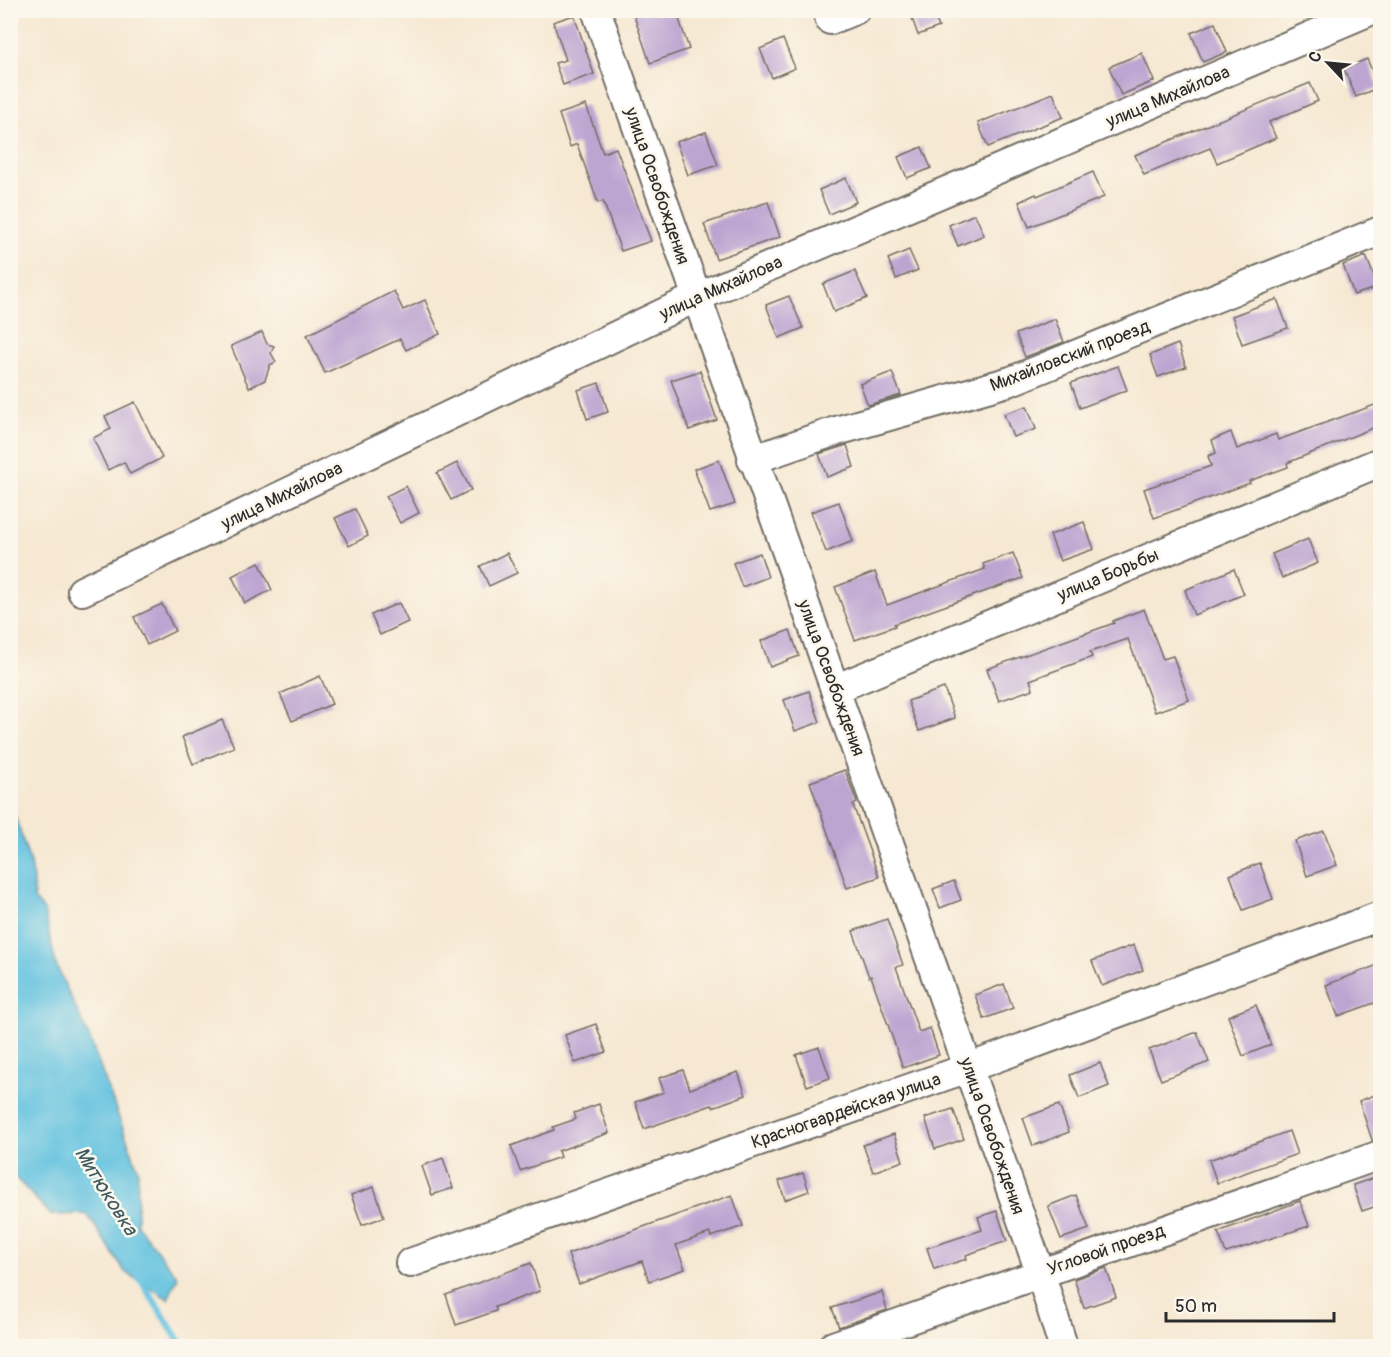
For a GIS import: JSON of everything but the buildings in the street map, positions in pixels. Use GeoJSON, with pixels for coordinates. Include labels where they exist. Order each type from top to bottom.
{"type":"FeatureCollection","features":[{"type":"Feature","properties":{"kind":"street","name":"улица Освобождения"},"geometry":{"type":"LineString","coordinates":[[596,10],[695,298],[836,689],[1040,1272],[1063,1347]]}},
{"type":"Feature","properties":{"kind":"street"},"geometry":{"type":"LineString","coordinates":[[827,10],[830,20],[855,10]]}},
{"type":"Feature","properties":{"kind":"street","name":"улица Михайлова"},"geometry":{"type":"LineString","coordinates":[[82,591],[695,298],[1372,10]]}},
{"type":"Feature","properties":{"kind":"street","name":"Михайловский проезд"},"geometry":{"type":"LineString","coordinates":[[752,460],[833,432],[1011,381],[1380,231]]}},
{"type":"Feature","properties":{"kind":"street","name":"улица Борьбы"},"geometry":{"type":"LineString","coordinates":[[836,689],[1380,462]]}},
{"type":"Feature","properties":{"kind":"street","name":"Красногвардейская улица"},"geometry":{"type":"LineString","coordinates":[[410,1263],[968,1068],[1380,916]]}},
{"type":"Feature","properties":{"kind":"street","name":"Угловой проезд"},"geometry":{"type":"LineString","coordinates":[[833,1347],[1040,1272],[1380,1155]]}},
{"type":"Feature","properties":{"kind":"water"},"geometry":{"type":"Polygon","coordinates":[[[10,801],[32,868],[34,899],[44,910],[56,965],[89,1037],[138,1169],[137,1225],[178,1277],[168,1299],[125,1272],[87,1214],[51,1215],[11,1173],[10,801]]]}},
{"type":"Feature","properties":{"kind":"waterway","name":"Митюковка"},"geometry":{"type":"LineString","coordinates":[[139,1277],[182,1346]]}}]}
